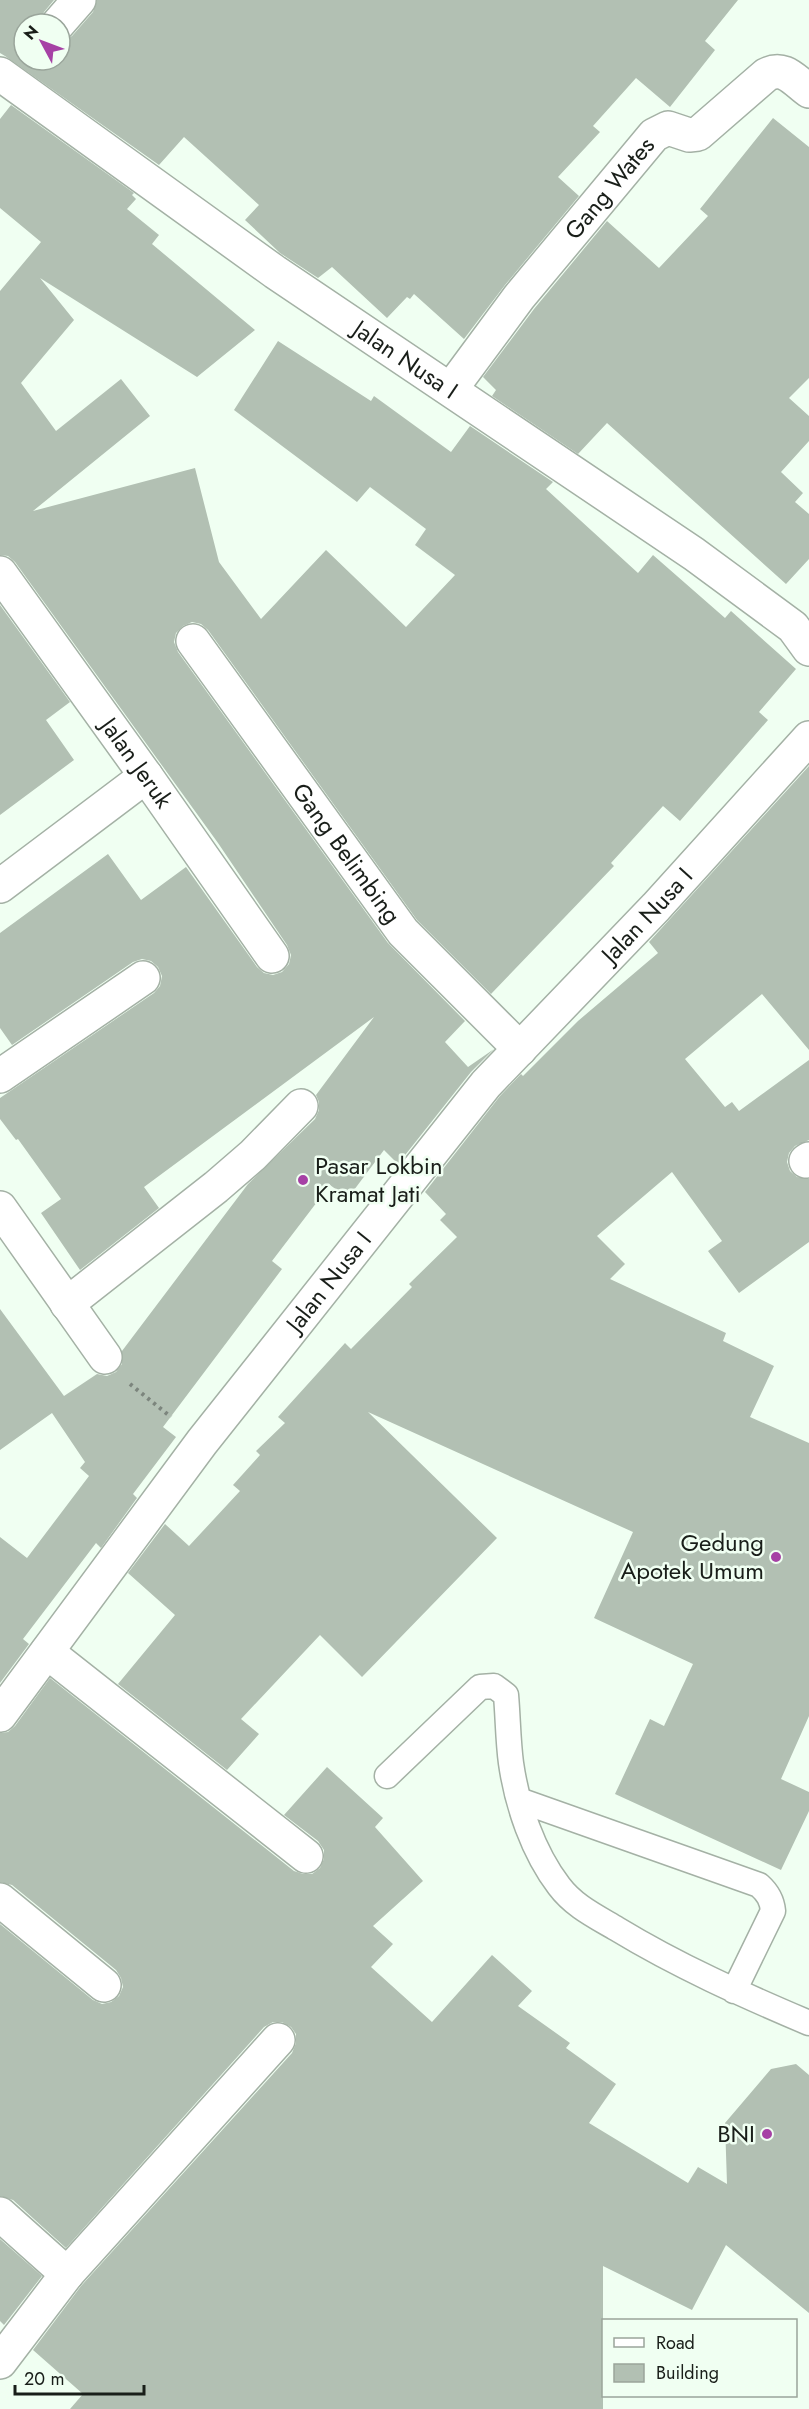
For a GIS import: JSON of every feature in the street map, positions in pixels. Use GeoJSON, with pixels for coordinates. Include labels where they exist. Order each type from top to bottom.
{"type":"FeatureCollection","features":[{"type":"Feature","properties":{"kind":"street"},"geometry":{"type":"LineString","coordinates":[[68,12],[78,0]]}},
{"type":"Feature","properties":{"kind":"street","name":"Gang Wates"},"geometry":{"type":"LineString","coordinates":[[451,388],[519,297],[654,135],[668,128],[689,135],[698,134],[766,75],[774,71],[783,72],[809,92]]}},
{"type":"Feature","properties":{"kind":"street","name":"Jalan Nusa I"},"geometry":{"type":"LineString","coordinates":[[13,72],[204,222],[804,630]]}},
{"type":"Feature","properties":{"kind":"street","name":"Jalan Jeruk"},"geometry":{"type":"LineString","coordinates":[[0,573],[272,956]]}},
{"type":"Feature","properties":{"kind":"street","name":"Gang Belimbing"},"geometry":{"type":"LineString","coordinates":[[193,641],[403,932],[520,1049]]}},
{"type":"Feature","properties":{"kind":"street","name":"Jalan Nusa I"},"geometry":{"type":"LineString","coordinates":[[0,1714],[202,1442],[486,1084],[656,907],[809,738]]}},
{"type":"Feature","properties":{"kind":"street"},"geometry":{"type":"LineString","coordinates":[[0,886],[146,776]]}},
{"type":"Feature","properties":{"kind":"street"},"geometry":{"type":"LineString","coordinates":[[0,1076],[143,978]]}},
{"type":"Feature","properties":{"kind":"street"},"geometry":{"type":"LineString","coordinates":[[67,1304],[216,1187],[253,1155],[301,1106]]}},
{"type":"Feature","properties":{"kind":"street"},"geometry":{"type":"LineString","coordinates":[[0,1208],[105,1358]]}},
{"type":"Feature","properties":{"kind":"street"},"geometry":{"type":"LineString","coordinates":[[47,1652],[306,1856]]}},
{"type":"Feature","properties":{"kind":"street"},"geometry":{"type":"LineString","coordinates":[[0,1900],[104,1985]]}},
{"type":"Feature","properties":{"kind":"street"},"geometry":{"type":"LineString","coordinates":[[0,2362],[67,2274],[278,2040]]}},
{"type":"Feature","properties":{"kind":"street"},"geometry":{"type":"LineString","coordinates":[[0,2214],[67,2274]]}},
{"type":"Feature","properties":{"kind":"lane"},"geometry":{"type":"LineString","coordinates":[[387,1776],[480,1687],[494,1686],[506,1695],[511,1764],[519,1800],[544,1863],[570,1899],[657,1953],[734,1991],[809,2023]]}},
{"type":"Feature","properties":{"kind":"lane"},"geometry":{"type":"LineString","coordinates":[[519,1800],[759,1885],[764,1889],[771,1900],[773,1911],[734,1991]]}},
{"type":"Feature","properties":{"kind":"path"},"geometry":{"type":"LineString","coordinates":[[105,1358],[123,1378],[202,1442]]}},
{"type":"Feature","properties":{"kind":"building"},"geometry":{"type":"Polygon","coordinates":[[[0,0],[54,0],[44,12],[12,12],[12,61],[0,53],[0,0]]]}},
{"type":"Feature","properties":{"kind":"building"},"geometry":{"type":"Polygon","coordinates":[[[97,0],[738,0],[705,41],[715,50],[670,107],[636,78],[593,126],[600,132],[558,177],[579,196],[505,285],[464,339],[414,294],[410,299],[407,297],[387,318],[332,267],[318,278],[280,253],[245,220],[259,205],[184,137],[159,165],[27,72],[72,72],[72,36],[93,12],[97,0]]]}},
{"type":"Feature","properties":{"kind":"building"},"geometry":{"type":"Polygon","coordinates":[[[11,105],[134,193],[132,195],[136,199],[127,209],[159,235],[152,244],[255,330],[197,377],[40,278],[74,320],[21,383],[56,431],[121,379],[150,416],[33,511],[195,468],[219,562],[261,619],[326,550],[406,627],[455,575],[415,545],[426,529],[370,487],[357,502],[234,410],[278,341],[371,401],[374,396],[451,452],[470,426],[553,482],[546,489],[638,573],[653,555],[725,618],[731,611],[796,669],[759,712],[768,720],[680,821],[663,806],[611,863],[614,866],[491,994],[417,920],[208,630],[201,624],[192,622],[183,626],[176,633],[174,642],[178,652],[388,943],[465,1021],[445,1042],[468,1067],[494,1049],[471,1072],[398,1164],[384,1150],[348,1198],[330,1185],[272,1261],[282,1269],[163,1427],[176,1437],[133,1494],[137,1498],[101,1548],[96,1543],[23,1639],[29,1644],[0,1683],[0,1537],[27,1558],[89,1476],[80,1468],[85,1462],[52,1413],[0,1450],[0,1309],[64,1396],[97,1374],[107,1376],[116,1372],[122,1364],[122,1351],[248,1184],[315,1119],[319,1110],[316,1095],[374,1017],[144,1187],[159,1208],[80,1270],[41,1213],[61,1199],[18,1139],[16,1140],[0,1119],[0,1098],[154,993],[160,986],[162,976],[158,967],[151,961],[142,959],[133,962],[12,1045],[0,1028],[0,933],[108,854],[141,900],[186,867],[257,967],[264,973],[273,975],[282,972],[289,964],[291,955],[287,945],[218,843],[15,562],[8,556],[0,555],[0,291],[41,242],[0,208],[0,119],[11,105]]]}},
{"type":"Feature","properties":{"kind":"building"},"geometry":{"type":"Polygon","coordinates":[[[773,118],[809,147],[809,378],[789,398],[809,416],[809,441],[781,472],[803,493],[795,502],[809,514],[809,559],[786,584],[607,423],[578,454],[492,396],[496,390],[483,377],[534,309],[607,221],[659,268],[708,216],[700,209],[773,118]]]}},
{"type":"Feature","properties":{"kind":"building"},"geometry":{"type":"Polygon","coordinates":[[[0,605],[70,702],[46,720],[74,760],[0,815],[0,605]]]}},
{"type":"Feature","properties":{"kind":"building"},"geometry":{"type":"Polygon","coordinates":[[[809,766],[809,1050],[762,994],[685,1059],[725,1107],[732,1102],[739,1111],[809,1060],[809,1140],[795,1146],[789,1153],[787,1162],[790,1171],[797,1177],[809,1179],[809,1242],[739,1293],[708,1251],[722,1241],[672,1172],[597,1236],[625,1264],[610,1279],[726,1333],[723,1341],[774,1366],[750,1417],[809,1443],[809,1716],[781,1779],[809,1792],[809,1811],[781,1870],[615,1794],[650,1719],[664,1726],[693,1664],[594,1618],[633,1532],[368,1412],[497,1538],[362,1677],[320,1635],[241,1719],[259,1734],[227,1770],[118,1684],[175,1615],[128,1573],[165,1524],[189,1546],[240,1491],[233,1485],[260,1455],[256,1451],[285,1423],[278,1417],[345,1343],[351,1349],[412,1287],[409,1284],[457,1237],[440,1220],[446,1214],[425,1192],[500,1096],[521,1074],[523,1076],[578,1021],[658,953],[649,942],[809,766]]]}},
{"type":"Feature","properties":{"kind":"building"},"geometry":{"type":"Polygon","coordinates":[[[50,1678],[294,1871],[303,1874],[312,1874],[320,1868],[324,1859],[324,1850],[318,1841],[284,1815],[327,1767],[383,1818],[375,1827],[423,1881],[373,1926],[393,1944],[371,1967],[432,2022],[492,1955],[532,1991],[518,2006],[570,2043],[566,2048],[616,2084],[589,2123],[688,2183],[698,2167],[727,2184],[725,2123],[771,2069],[796,2064],[809,2075],[809,2313],[726,2245],[692,2310],[603,2266],[603,2409],[70,2409],[83,2394],[33,2350],[81,2286],[292,2053],[296,2043],[296,2034],[291,2027],[282,2022],[273,2022],[264,2027],[66,2248],[13,2200],[0,2196],[0,1924],[93,2000],[102,2004],[111,2002],[119,1996],[123,1987],[116,1970],[12,1885],[0,1882],[0,1733],[8,1732],[15,1726],[50,1678]]]}},
{"type":"Feature","properties":{"kind":"building"},"geometry":{"type":"Polygon","coordinates":[[[0,2239],[42,2276],[4,2325],[0,2321],[0,2239]]]}},
{"type":"Feature","properties":{"kind":"place","name":"Pasar Lokbin Kramat Jati"},"geometry":{"type":"Point","coordinates":[303,1180]}},
{"type":"Feature","properties":{"kind":"place","name":"Gedung Apotek Umum"},"geometry":{"type":"Point","coordinates":[776,1557]}},
{"type":"Feature","properties":{"kind":"place","name":"BNI"},"geometry":{"type":"Point","coordinates":[767,2134]}}]}
